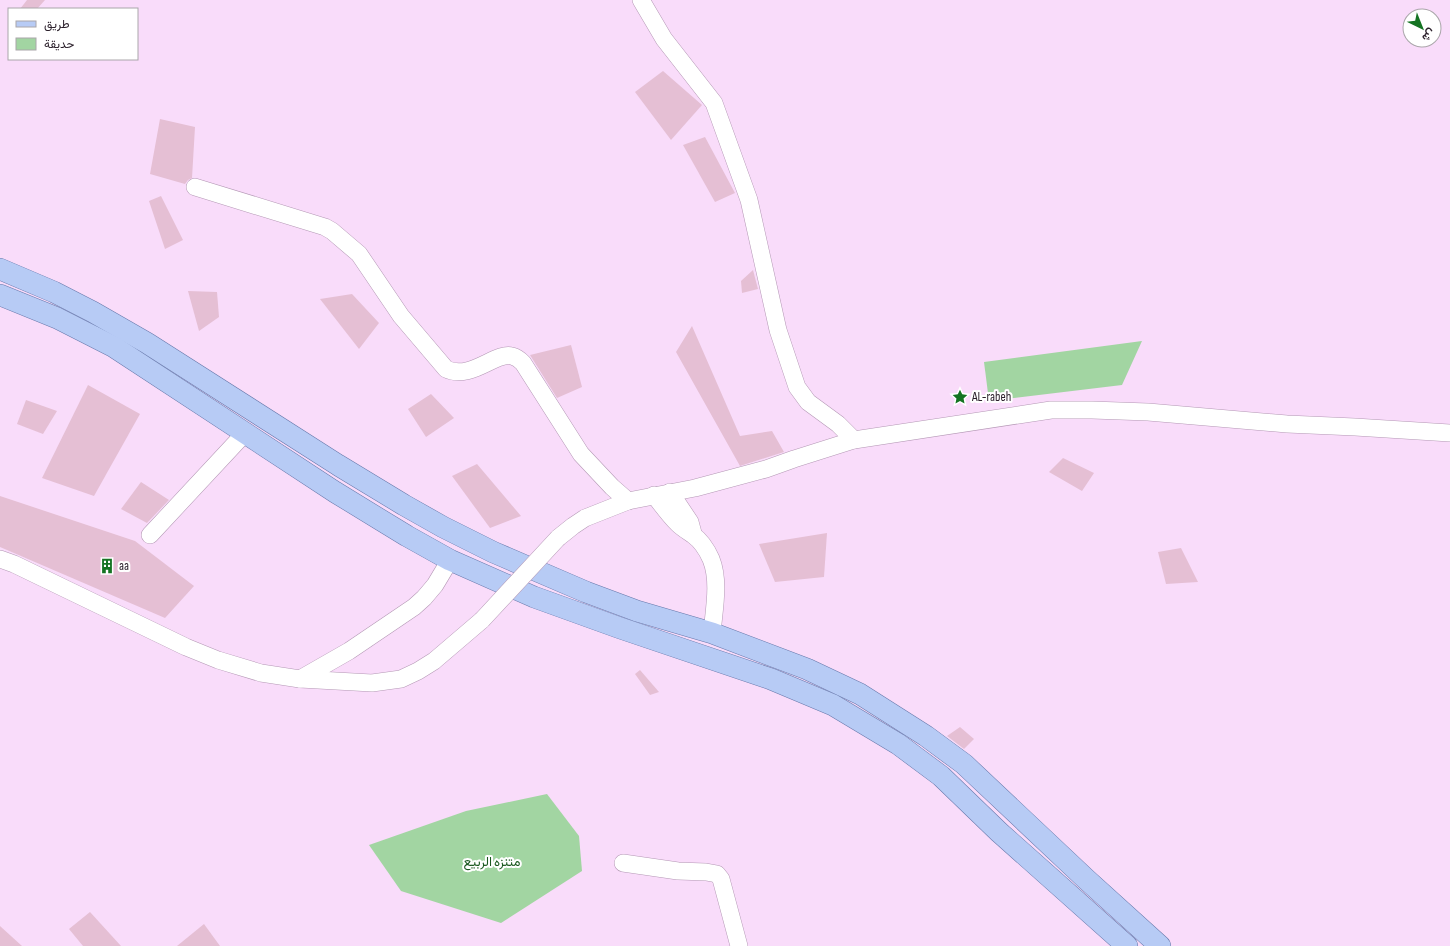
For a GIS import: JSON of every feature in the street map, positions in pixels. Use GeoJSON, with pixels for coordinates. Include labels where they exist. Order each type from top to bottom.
{"type":"FeatureCollection","features":[{"type":"Feature","properties":{"kind":"main road"},"geometry":{"type":"LineString","coordinates":[[0,269],[54,292],[127,331],[338,465],[443,527],[493,552],[586,592],[637,610],[712,633],[807,670],[860,694],[926,736],[964,764],[1160,946]]}},
{"type":"Feature","properties":{"kind":"main road"},"geometry":{"type":"LineString","coordinates":[[0,295],[57,318],[114,347],[342,496],[407,536],[450,560],[534,597],[770,679],[833,705],[898,744],[941,776],[975,809],[1127,946]]}},
{"type":"Feature","properties":{"kind":"main road"},"geometry":{"type":"LineString","coordinates":[[975,809],[992,789]]}},
{"type":"Feature","properties":{"kind":"street"},"geometry":{"type":"LineString","coordinates":[[640,0],[664,39],[714,103],[749,200],[778,330],[797,387],[808,402],[838,424],[854,440]]}},
{"type":"Feature","properties":{"kind":"street"},"geometry":{"type":"LineString","coordinates":[[195,187],[325,227],[332,231],[359,254],[402,316],[446,369],[452,372],[458,372],[479,368],[504,356],[512,355],[518,359],[523,363],[581,454],[612,487],[628,501]]}},
{"type":"Feature","properties":{"kind":"street"},"geometry":{"type":"LineString","coordinates":[[0,559],[14,564],[180,644],[218,660],[261,673],[300,679],[372,683],[401,679],[434,661],[482,620],[558,538],[572,526],[585,518],[628,501],[662,493],[695,488],[766,469],[854,440],[1051,410],[1148,412],[1287,424],[1356,427],[1450,434]]}},
{"type":"Feature","properties":{"kind":"street"},"geometry":{"type":"LineString","coordinates":[[150,535],[245,433]]}},
{"type":"Feature","properties":{"kind":"street"},"geometry":{"type":"LineString","coordinates":[[662,493],[677,523],[693,535],[706,550],[714,569],[716,588],[712,633]]}},
{"type":"Feature","properties":{"kind":"street"},"geometry":{"type":"LineString","coordinates":[[300,679],[349,651],[414,607],[435,585],[450,560]]}},
{"type":"Feature","properties":{"kind":"street"},"geometry":{"type":"LineString","coordinates":[[623,863],[678,871],[717,874],[721,879],[739,946]]}},
{"type":"Feature","properties":{"kind":"green space"},"geometry":{"type":"Polygon","coordinates":[[[1142,341],[1122,385],[989,401],[984,362],[1142,341]]]}},
{"type":"Feature","properties":{"kind":"green space","name":"متنزه الربيع"},"geometry":{"type":"Polygon","coordinates":[[[547,794],[579,836],[582,871],[501,923],[401,891],[369,845],[466,811],[547,794]]]}},
{"type":"Feature","properties":{"kind":"building"},"geometry":{"type":"Polygon","coordinates":[[[27,0],[45,0],[38,8],[21,8],[27,0]]]}},
{"type":"Feature","properties":{"kind":"building"},"geometry":{"type":"Polygon","coordinates":[[[663,71],[702,105],[671,140],[635,92],[663,71]]]}},
{"type":"Feature","properties":{"kind":"building"},"geometry":{"type":"Polygon","coordinates":[[[160,119],[195,127],[192,178],[185,184],[150,174],[160,119]]]}},
{"type":"Feature","properties":{"kind":"building"},"geometry":{"type":"Polygon","coordinates":[[[705,137],[735,193],[715,202],[683,145],[705,137]]]}},
{"type":"Feature","properties":{"kind":"building"},"geometry":{"type":"Polygon","coordinates":[[[161,196],[183,240],[165,249],[149,201],[161,196]]]}},
{"type":"Feature","properties":{"kind":"building"},"geometry":{"type":"Polygon","coordinates":[[[753,270],[758,289],[742,293],[741,281],[753,270]]]}},
{"type":"Feature","properties":{"kind":"building"},"geometry":{"type":"Polygon","coordinates":[[[188,291],[217,292],[219,317],[199,331],[188,291]]]}},
{"type":"Feature","properties":{"kind":"building"},"geometry":{"type":"Polygon","coordinates":[[[352,294],[379,323],[359,349],[320,299],[352,294]]]}},
{"type":"Feature","properties":{"kind":"building"},"geometry":{"type":"Polygon","coordinates":[[[692,326],[740,436],[772,431],[784,452],[740,466],[676,352],[692,326]]]}},
{"type":"Feature","properties":{"kind":"building"},"geometry":{"type":"Polygon","coordinates":[[[571,345],[582,387],[557,398],[530,355],[571,345]]]}},
{"type":"Feature","properties":{"kind":"building"},"geometry":{"type":"Polygon","coordinates":[[[88,385],[140,414],[94,496],[42,478],[88,385]]]}},
{"type":"Feature","properties":{"kind":"building"},"geometry":{"type":"Polygon","coordinates":[[[431,394],[454,418],[426,437],[408,409],[431,394]]]}},
{"type":"Feature","properties":{"kind":"building"},"geometry":{"type":"Polygon","coordinates":[[[26,400],[57,411],[43,434],[17,424],[26,400]]]}},
{"type":"Feature","properties":{"kind":"building"},"geometry":{"type":"Polygon","coordinates":[[[1063,458],[1094,473],[1082,491],[1049,472],[1063,458]]]}},
{"type":"Feature","properties":{"kind":"building"},"geometry":{"type":"Polygon","coordinates":[[[477,464],[521,516],[490,528],[452,476],[477,464]]]}},
{"type":"Feature","properties":{"kind":"building"},"geometry":{"type":"Polygon","coordinates":[[[141,482],[169,500],[147,523],[121,509],[141,482]]]}},
{"type":"Feature","properties":{"kind":"building","name":"aa"},"geometry":{"type":"Polygon","coordinates":[[[0,496],[135,541],[194,586],[165,618],[0,547],[0,496]]]}},
{"type":"Feature","properties":{"kind":"building"},"geometry":{"type":"Polygon","coordinates":[[[827,533],[824,577],[775,582],[759,544],[827,533]]]}},
{"type":"Feature","properties":{"kind":"building"},"geometry":{"type":"Polygon","coordinates":[[[1181,548],[1198,582],[1166,584],[1158,552],[1181,548]]]}},
{"type":"Feature","properties":{"kind":"building"},"geometry":{"type":"Polygon","coordinates":[[[640,670],[659,692],[650,695],[635,674],[640,670]]]}},
{"type":"Feature","properties":{"kind":"building"},"geometry":{"type":"Polygon","coordinates":[[[960,727],[974,739],[964,749],[947,736],[960,727]]]}},
{"type":"Feature","properties":{"kind":"building"},"geometry":{"type":"Polygon","coordinates":[[[90,912],[121,946],[83,946],[69,929],[90,912]]]}},
{"type":"Feature","properties":{"kind":"building"},"geometry":{"type":"Polygon","coordinates":[[[204,924],[220,946],[177,946],[204,924]]]}},
{"type":"Feature","properties":{"kind":"building"},"geometry":{"type":"Polygon","coordinates":[[[0,926],[22,946],[0,946],[0,926]]]}},
{"type":"Feature","properties":{"kind":"place","name":"AL-rabeh"},"geometry":{"type":"Point","coordinates":[960,397]}},
{"type":"Feature","properties":{"kind":"place","name":"aa"},"geometry":{"type":"Point","coordinates":[107,566]}}]}
